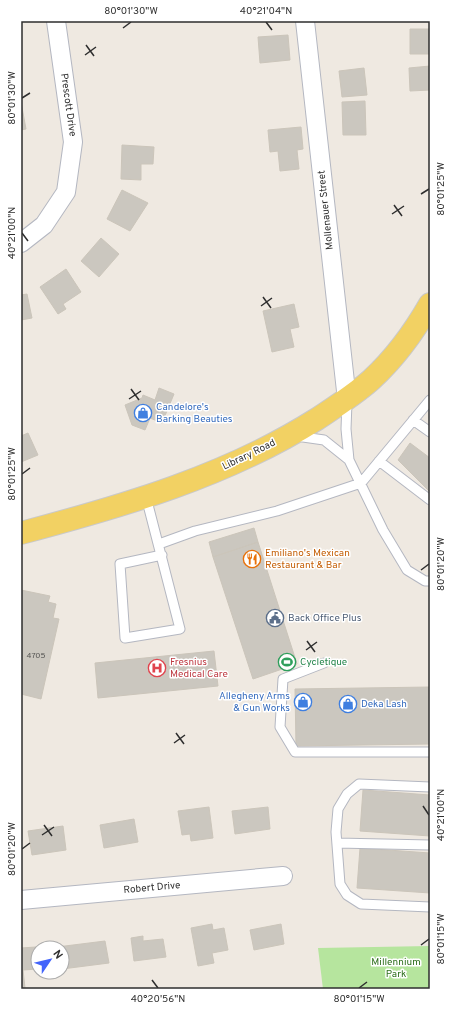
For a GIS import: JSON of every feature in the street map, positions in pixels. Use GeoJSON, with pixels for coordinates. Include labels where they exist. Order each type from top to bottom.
{"type":"FeatureCollection","features":[{"type":"Feature","properties":{"kind":"main road","name":"Library Road"},"geometry":{"type":"LineString","coordinates":[[21,533],[89,515],[210,474],[291,435],[347,400],[371,380],[398,351],[430,304]]}},
{"type":"Feature","properties":{"kind":"street","name":"Prescott Drive"},"geometry":{"type":"LineString","coordinates":[[21,243],[44,225],[66,192],[73,142],[56,21]]}},
{"type":"Feature","properties":{"kind":"street","name":"Mollenauer Street"},"geometry":{"type":"LineString","coordinates":[[305,21],[347,400]]}},
{"type":"Feature","properties":{"kind":"street","name":"Robert Drive"},"geometry":{"type":"LineString","coordinates":[[21,900],[283,876]]}},
{"type":"Feature","properties":{"kind":"lane"},"geometry":{"type":"LineString","coordinates":[[347,400],[346,429],[349,460],[382,530],[407,570],[425,581],[430,581]]}},
{"type":"Feature","properties":{"kind":"lane"},"geometry":{"type":"LineString","coordinates":[[159,544],[195,531],[277,511],[361,483],[430,400]]}},
{"type":"Feature","properties":{"kind":"lane"},"geometry":{"type":"LineString","coordinates":[[413,420],[430,432]]}},
{"type":"Feature","properties":{"kind":"lane"},"geometry":{"type":"LineString","coordinates":[[291,435],[324,440],[349,460]]}},
{"type":"Feature","properties":{"kind":"lane"},"geometry":{"type":"LineString","coordinates":[[379,461],[430,500]]}},
{"type":"Feature","properties":{"kind":"lane"},"geometry":{"type":"LineString","coordinates":[[146,496],[162,555],[180,629],[125,638],[120,564],[162,555]]}},
{"type":"Feature","properties":{"kind":"lane"},"geometry":{"type":"LineString","coordinates":[[324,663],[283,679],[280,727],[295,752],[430,752]]}},
{"type":"Feature","properties":{"kind":"lane"},"geometry":{"type":"LineString","coordinates":[[430,787],[359,784],[347,794],[338,808],[336,832],[340,884],[347,895],[361,904],[430,907]]}},
{"type":"Feature","properties":{"kind":"lane"},"geometry":{"type":"LineString","coordinates":[[337,843],[430,845]]}},
{"type":"Feature","properties":{"kind":"green space","name":"Millennium Park"},"geometry":{"type":"Polygon","coordinates":[[[430,946],[430,989],[323,989],[318,948],[430,946]]]}},
{"type":"Feature","properties":{"kind":"building"},"geometry":{"type":"Polygon","coordinates":[[[410,29],[430,29],[430,54],[410,54],[410,29]]]}},
{"type":"Feature","properties":{"kind":"building"},"geometry":{"type":"Polygon","coordinates":[[[288,35],[290,60],[260,63],[258,37],[288,35]]]}},
{"type":"Feature","properties":{"kind":"building"},"geometry":{"type":"Polygon","coordinates":[[[430,66],[430,90],[410,91],[409,68],[430,66]]]}},
{"type":"Feature","properties":{"kind":"building"},"geometry":{"type":"Polygon","coordinates":[[[364,68],[367,95],[342,97],[339,71],[364,68]]]}},
{"type":"Feature","properties":{"kind":"building"},"geometry":{"type":"Polygon","coordinates":[[[365,101],[366,135],[343,135],[342,102],[365,101]]]}},
{"type":"Feature","properties":{"kind":"building"},"geometry":{"type":"Polygon","coordinates":[[[21,102],[26,129],[21,130],[21,102]]]}},
{"type":"Feature","properties":{"kind":"building"},"geometry":{"type":"Polygon","coordinates":[[[301,127],[303,149],[297,150],[299,169],[280,171],[278,151],[270,152],[268,130],[301,127]]]}},
{"type":"Feature","properties":{"kind":"building"},"geometry":{"type":"Polygon","coordinates":[[[122,145],[154,147],[153,164],[141,164],[141,180],[121,179],[122,145]]]}},
{"type":"Feature","properties":{"kind":"building"},"geometry":{"type":"Polygon","coordinates":[[[122,190],[148,203],[130,231],[107,219],[122,190]]]}},
{"type":"Feature","properties":{"kind":"building"},"geometry":{"type":"Polygon","coordinates":[[[101,238],[119,254],[99,277],[81,261],[101,238]]]}},
{"type":"Feature","properties":{"kind":"building"},"geometry":{"type":"Polygon","coordinates":[[[66,269],[81,292],[63,304],[66,309],[58,314],[40,287],[66,269]]]}},
{"type":"Feature","properties":{"kind":"building"},"geometry":{"type":"Polygon","coordinates":[[[27,294],[32,318],[21,320],[21,295],[27,294]]]}},
{"type":"Feature","properties":{"kind":"building"},"geometry":{"type":"Polygon","coordinates":[[[294,304],[299,327],[290,329],[294,347],[272,352],[263,311],[294,304]]]}},
{"type":"Feature","properties":{"kind":"building"},"geometry":{"type":"Polygon","coordinates":[[[159,388],[174,394],[162,423],[150,418],[145,430],[132,425],[125,405],[142,398],[143,395],[155,400],[159,388]]]}},
{"type":"Feature","properties":{"kind":"building"},"geometry":{"type":"Polygon","coordinates":[[[28,433],[38,455],[21,462],[21,436],[28,433]]]}},
{"type":"Feature","properties":{"kind":"building"},"geometry":{"type":"Polygon","coordinates":[[[410,443],[430,458],[430,492],[398,460],[410,443]]]}},
{"type":"Feature","properties":{"kind":"building"},"geometry":{"type":"Polygon","coordinates":[[[254,528],[258,542],[213,557],[209,542],[254,528]]]}},
{"type":"Feature","properties":{"kind":"building"},"geometry":{"type":"Polygon","coordinates":[[[258,542],[297,664],[253,679],[213,557],[258,542]]]}},
{"type":"Feature","properties":{"kind":"building"},"geometry":{"type":"Polygon","coordinates":[[[21,590],[50,596],[48,602],[56,604],[53,618],[59,619],[41,699],[21,694],[21,590]]]}},
{"type":"Feature","properties":{"kind":"building"},"geometry":{"type":"Polygon","coordinates":[[[214,651],[218,686],[98,698],[95,663],[214,651]]]}},
{"type":"Feature","properties":{"kind":"building"},"geometry":{"type":"Polygon","coordinates":[[[430,687],[430,744],[296,746],[295,689],[430,687]]]}},
{"type":"Feature","properties":{"kind":"building"},"geometry":{"type":"Polygon","coordinates":[[[363,790],[430,795],[430,836],[360,831],[363,790]]]}},
{"type":"Feature","properties":{"kind":"building"},"geometry":{"type":"Polygon","coordinates":[[[209,807],[213,838],[191,841],[190,834],[182,835],[178,811],[209,807]]]}},
{"type":"Feature","properties":{"kind":"building"},"geometry":{"type":"Polygon","coordinates":[[[268,807],[270,829],[235,834],[232,811],[268,807]]]}},
{"type":"Feature","properties":{"kind":"building"},"geometry":{"type":"Polygon","coordinates":[[[134,819],[138,842],[104,848],[100,825],[134,819]]]}},
{"type":"Feature","properties":{"kind":"building"},"geometry":{"type":"Polygon","coordinates":[[[63,826],[66,850],[32,855],[28,831],[63,826]]]}},
{"type":"Feature","properties":{"kind":"building"},"geometry":{"type":"Polygon","coordinates":[[[360,848],[430,853],[430,893],[357,888],[360,848]]]}},
{"type":"Feature","properties":{"kind":"building"},"geometry":{"type":"Polygon","coordinates":[[[212,924],[213,930],[224,928],[228,950],[212,953],[214,963],[198,966],[191,928],[212,924]]]}},
{"type":"Feature","properties":{"kind":"building"},"geometry":{"type":"Polygon","coordinates":[[[281,924],[284,944],[254,950],[250,930],[281,924]]]}},
{"type":"Feature","properties":{"kind":"building"},"geometry":{"type":"Polygon","coordinates":[[[143,936],[143,941],[163,939],[166,957],[134,961],[131,938],[143,936]]]}},
{"type":"Feature","properties":{"kind":"building"},"geometry":{"type":"Polygon","coordinates":[[[105,941],[109,963],[70,968],[70,945],[105,941]]]}},
{"type":"Feature","properties":{"kind":"building"},"geometry":{"type":"Polygon","coordinates":[[[30,947],[30,970],[23,970],[25,988],[21,988],[21,948],[30,947]]]}},
{"type":"Feature","properties":{"kind":"place","name":"Candelore's Barking Beauties"},"geometry":{"type":"Point","coordinates":[143,413]}},
{"type":"Feature","properties":{"kind":"place","name":"Emiliano's Mexican Restaurant & Bar"},"geometry":{"type":"Point","coordinates":[252,559]}},
{"type":"Feature","properties":{"kind":"place","name":"Back Office Plus"},"geometry":{"type":"Point","coordinates":[275,618]}},
{"type":"Feature","properties":{"kind":"place","name":"Cycletique"},"geometry":{"type":"Point","coordinates":[287,662]}},
{"type":"Feature","properties":{"kind":"place","name":"Fresnius Medical Care"},"geometry":{"type":"Point","coordinates":[157,668]}},
{"type":"Feature","properties":{"kind":"place","name":"Allegheny Arms & Gun Works"},"geometry":{"type":"Point","coordinates":[303,702]}},
{"type":"Feature","properties":{"kind":"place","name":"Deka Lash"},"geometry":{"type":"Point","coordinates":[348,704]}}]}
